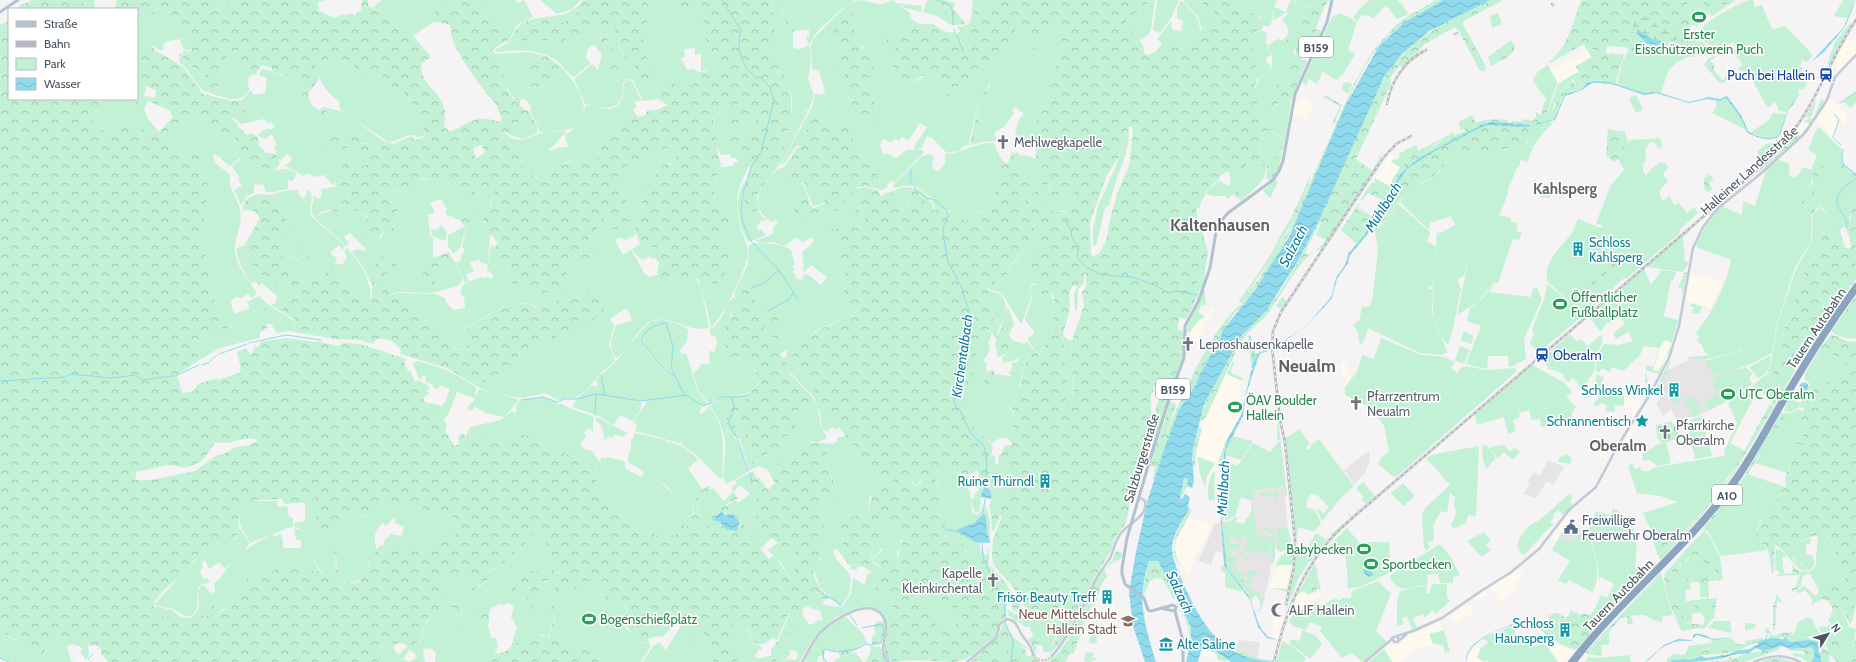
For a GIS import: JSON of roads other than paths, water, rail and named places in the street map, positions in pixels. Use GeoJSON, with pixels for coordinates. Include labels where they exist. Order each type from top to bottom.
{"type":"FeatureCollection","features":[{"type":"Feature","properties":{"kind":"highway","name":"Tauern Autobahn"},"geometry":{"type":"LineString","coordinates":[[1778,409],[1824,330],[1856,285]]}},
{"type":"Feature","properties":{"kind":"highway","name":"Tauern Autobahn"},"geometry":{"type":"LineString","coordinates":[[1570,662],[1623,602],[1660,567],[1724,493],[1814,353],[1856,291]]}},
{"type":"Feature","properties":{"kind":"highway","name":"Tauern Autobahn"},"geometry":{"type":"LineString","coordinates":[[1575,662],[1579,653]]}},
{"type":"Feature","properties":{"kind":"main road"},"geometry":{"type":"LineString","coordinates":[[0,12],[18,0]]}},
{"type":"Feature","properties":{"kind":"main road","name":"Salzburgerstraße"},"geometry":{"type":"LineString","coordinates":[[1183,662],[1183,641],[1172,609],[1154,611],[1148,610],[1143,597],[1125,584],[1122,568],[1127,538],[1171,393],[1183,364],[1185,354],[1184,331],[1198,302],[1210,268],[1217,226],[1228,213],[1270,184],[1279,171],[1283,161],[1295,94],[1328,20],[1332,0]]}},
{"type":"Feature","properties":{"kind":"main road","name":"Halleiner Landesstraße"},"geometry":{"type":"LineString","coordinates":[[1381,650],[1394,636],[1413,631],[1442,618],[1510,573],[1546,542],[1569,510],[1588,495],[1596,486],[1617,447],[1649,396],[1669,358],[1679,326],[1692,252],[1703,227],[1718,208],[1764,171],[1806,132],[1827,100],[1836,76],[1856,55]]}},
{"type":"Feature","properties":{"kind":"main road"},"geometry":{"type":"LineString","coordinates":[[1052,656],[1067,637],[1099,574],[1112,555],[1119,536],[1125,527],[1143,512],[1146,505],[1144,500],[1139,497]]}},
{"type":"Feature","properties":{"kind":"main road"},"geometry":{"type":"LineString","coordinates":[[802,662],[813,642],[827,626],[845,614],[864,608],[872,609],[878,612],[884,619],[886,630],[882,650],[887,661]]}},
{"type":"Feature","properties":{"kind":"main road"},"geometry":{"type":"LineString","coordinates":[[967,662],[996,638],[1000,624],[1006,619],[1013,621],[1016,624],[1030,646],[1033,654]]}},
{"type":"Feature","properties":{"kind":"main road","name":"Halleiner Landesstraße"},"geometry":{"type":"LineString","coordinates":[[1365,662],[1381,650],[1413,631]]}},
{"type":"Feature","properties":{"kind":"main road"},"geometry":{"type":"LineString","coordinates":[[1397,636],[1399,640]]}},
{"type":"Feature","properties":{"kind":"main road"},"geometry":{"type":"LineString","coordinates":[[1392,639],[1395,642]]}},
{"type":"Feature","properties":{"kind":"main road"},"geometry":{"type":"LineString","coordinates":[[1754,662],[1776,656],[1791,658],[1800,662]]}},
{"type":"Feature","properties":{"kind":"water","name":"Salzach"},"geometry":{"type":"Polygon","coordinates":[[[1443,0],[1490,0],[1429,31],[1401,55],[1384,77],[1320,218],[1298,261],[1266,311],[1242,335],[1204,405],[1193,448],[1192,459],[1194,480],[1192,488],[1187,486],[1188,479],[1184,478],[1180,498],[1182,499],[1185,494],[1190,497],[1188,506],[1189,509],[1176,533],[1172,543],[1172,548],[1173,558],[1193,603],[1210,630],[1220,641],[1231,649],[1244,656],[1278,662],[1231,662],[1203,642],[1198,662],[1186,662],[1191,641],[1191,628],[1158,561],[1149,561],[1145,576],[1142,601],[1145,624],[1156,662],[1145,662],[1133,626],[1129,592],[1147,502],[1179,410],[1196,384],[1223,330],[1255,290],[1289,237],[1345,106],[1379,46],[1405,22],[1443,0]]]}},
{"type":"Feature","properties":{"kind":"water"},"geometry":{"type":"Polygon","coordinates":[[[1856,0],[1845,27],[1824,52],[1811,62],[1844,27],[1856,0]]]}},
{"type":"Feature","properties":{"kind":"water"},"geometry":{"type":"Polygon","coordinates":[[[1637,29],[1656,41],[1661,40],[1662,42],[1657,45],[1646,43],[1637,33],[1637,29]]]}},
{"type":"Feature","properties":{"kind":"water"},"geometry":{"type":"Polygon","coordinates":[[[1801,78],[1794,103],[1788,111],[1780,135],[1772,139],[1759,138],[1747,132],[1740,117],[1726,98],[1719,101],[1707,99],[1689,103],[1656,93],[1644,95],[1612,84],[1601,83],[1592,83],[1582,90],[1565,96],[1555,120],[1526,127],[1486,125],[1437,150],[1408,168],[1379,210],[1367,235],[1350,255],[1348,263],[1337,279],[1332,298],[1304,328],[1332,295],[1336,278],[1346,263],[1348,254],[1365,234],[1379,207],[1402,172],[1419,158],[1483,124],[1492,122],[1531,125],[1554,119],[1565,94],[1580,90],[1587,83],[1596,81],[1609,82],[1645,93],[1657,92],[1689,102],[1709,97],[1720,99],[1727,96],[1741,115],[1748,131],[1755,135],[1771,138],[1779,135],[1787,112],[1794,101],[1801,78]]]}},
{"type":"Feature","properties":{"kind":"water"},"geometry":{"type":"Polygon","coordinates":[[[1304,328],[1271,350],[1261,353],[1258,357],[1245,398],[1243,416],[1226,449],[1222,523],[1227,568],[1249,596],[1260,627],[1267,636],[1278,640],[1267,638],[1258,627],[1250,600],[1224,565],[1221,522],[1224,454],[1227,440],[1241,415],[1251,371],[1253,368],[1251,367],[1259,353],[1270,349],[1304,328]]]}},
{"type":"Feature","properties":{"kind":"water"},"geometry":{"type":"Polygon","coordinates":[[[1802,383],[1806,383],[1808,387],[1806,391],[1802,391],[1800,389],[1800,385],[1802,383]]]}},
{"type":"Feature","properties":{"kind":"water"},"geometry":{"type":"Polygon","coordinates":[[[1798,390],[1803,395],[1798,400],[1793,395],[1798,390]]]}},
{"type":"Feature","properties":{"kind":"water"},"geometry":{"type":"Polygon","coordinates":[[[985,485],[990,490],[992,499],[980,497],[985,485]]]}},
{"type":"Feature","properties":{"kind":"water"},"geometry":{"type":"Polygon","coordinates":[[[721,511],[725,515],[733,514],[739,522],[737,531],[726,529],[720,522],[713,520],[721,511]]]}},
{"type":"Feature","properties":{"kind":"water"},"geometry":{"type":"Polygon","coordinates":[[[983,514],[986,517],[987,532],[990,543],[975,542],[956,531],[974,523],[983,514]]]}},
{"type":"Feature","properties":{"kind":"water","name":"Sportbecken"},"geometry":{"type":"Polygon","coordinates":[[[1363,560],[1376,561],[1376,566],[1373,568],[1371,565],[1362,564],[1363,560]]]}},
{"type":"Feature","properties":{"kind":"water"},"geometry":{"type":"Polygon","coordinates":[[[1364,567],[1368,567],[1374,575],[1368,577],[1364,573],[1364,567]]]}},
{"type":"Feature","properties":{"kind":"water"},"geometry":{"type":"Polygon","coordinates":[[[1513,624],[1518,625],[1496,631],[1481,640],[1470,651],[1466,662],[1467,655],[1470,649],[1476,643],[1483,638],[1491,633],[1513,624]]]}},
{"type":"Feature","properties":{"kind":"water"},"geometry":{"type":"Polygon","coordinates":[[[1694,634],[1701,634],[1713,639],[1726,638],[1715,640],[1696,635],[1692,640],[1694,634]]]}},
{"type":"Feature","properties":{"kind":"water"},"geometry":{"type":"Polygon","coordinates":[[[1685,636],[1679,639],[1692,640],[1667,645],[1645,662],[1664,645],[1685,636]]]}},
{"type":"Feature","properties":{"kind":"water"},"geometry":{"type":"Polygon","coordinates":[[[1785,637],[1790,642],[1804,640],[1814,641],[1819,647],[1821,662],[1813,662],[1814,651],[1812,647],[1791,649],[1782,646],[1763,651],[1756,648],[1747,653],[1709,660],[1694,662],[1669,662],[1684,659],[1690,660],[1701,656],[1706,658],[1730,654],[1736,651],[1750,649],[1758,644],[1757,642],[1766,639],[1783,639],[1785,637]]]}},
{"type":"Feature","properties":{"kind":"waterway"},"geometry":{"type":"LineString","coordinates":[[722,0],[741,31],[739,37],[739,50],[744,63],[751,74],[756,78],[760,77],[770,87],[774,101],[761,152],[752,166],[744,189]]}},
{"type":"Feature","properties":{"kind":"waterway"},"geometry":{"type":"LineString","coordinates":[[937,0],[950,5],[953,12],[953,25]]}},
{"type":"Feature","properties":{"kind":"waterway"},"geometry":{"type":"LineString","coordinates":[[954,29],[955,33]]}},
{"type":"Feature","properties":{"kind":"waterway"},"geometry":{"type":"LineString","coordinates":[[957,35],[963,51]]}},
{"type":"Feature","properties":{"kind":"waterway"},"geometry":{"type":"LineString","coordinates":[[1840,103],[1856,92]]}},
{"type":"Feature","properties":{"kind":"waterway"},"geometry":{"type":"LineString","coordinates":[[1833,137],[1839,120],[1834,114]]}},
{"type":"Feature","properties":{"kind":"waterway"},"geometry":{"type":"LineString","coordinates":[[1834,139],[1841,145]]}},
{"type":"Feature","properties":{"kind":"waterway"},"geometry":{"type":"LineString","coordinates":[[1843,150],[1843,163],[1856,176]]}},
{"type":"Feature","properties":{"kind":"waterway","name":"Kirchentalbach"},"geometry":{"type":"LineString","coordinates":[[911,170],[910,180],[915,186],[915,189],[927,198],[935,200],[947,211],[948,216],[944,225],[943,233],[948,262],[961,286],[969,311],[962,378],[954,402],[956,407],[960,410],[970,432],[984,446],[987,463],[985,486]]}},
{"type":"Feature","properties":{"kind":"waterway"},"geometry":{"type":"LineString","coordinates":[[1846,228],[1847,223],[1838,205],[1838,195],[1846,185],[1856,179]]}},
{"type":"Feature","properties":{"kind":"waterway"},"geometry":{"type":"LineString","coordinates":[[744,189],[741,209],[743,223],[751,241],[779,270],[798,300]]}},
{"type":"Feature","properties":{"kind":"waterway"},"geometry":{"type":"LineString","coordinates":[[1065,221],[1071,230],[1072,238],[1079,247],[1077,257],[1086,267],[1102,275],[1132,277],[1155,285],[1168,293],[1178,291],[1197,295]]}},
{"type":"Feature","properties":{"kind":"waterway"},"geometry":{"type":"LineString","coordinates":[[751,288],[764,283],[779,270]]}},
{"type":"Feature","properties":{"kind":"waterway"},"geometry":{"type":"LineString","coordinates":[[768,311],[788,300],[793,293]]}},
{"type":"Feature","properties":{"kind":"waterway"},"geometry":{"type":"LineString","coordinates":[[662,320],[663,324],[666,323],[673,346],[671,368],[684,394],[703,406],[715,402],[719,397],[739,397],[749,395]]}},
{"type":"Feature","properties":{"kind":"waterway"},"geometry":{"type":"LineString","coordinates":[[662,324],[649,329],[644,334],[641,341],[664,370],[674,375]]}},
{"type":"Feature","properties":{"kind":"waterway"},"geometry":{"type":"LineString","coordinates":[[1250,326],[1250,331]]}},
{"type":"Feature","properties":{"kind":"waterway"},"geometry":{"type":"LineString","coordinates":[[249,343],[286,335],[321,340]]}},
{"type":"Feature","properties":{"kind":"waterway"},"geometry":{"type":"LineString","coordinates":[[1250,336],[1255,361]]}},
{"type":"Feature","properties":{"kind":"waterway"},"geometry":{"type":"LineString","coordinates":[[219,354],[247,344]]}},
{"type":"Feature","properties":{"kind":"waterway"},"geometry":{"type":"LineString","coordinates":[[202,365],[208,363],[217,355]]}},
{"type":"Feature","properties":{"kind":"waterway"},"geometry":{"type":"LineString","coordinates":[[175,376],[199,365]]}},
{"type":"Feature","properties":{"kind":"waterway"},"geometry":{"type":"LineString","coordinates":[[0,381],[65,377],[70,374],[112,378],[135,375],[142,380],[172,376]]}},
{"type":"Feature","properties":{"kind":"waterway"},"geometry":{"type":"LineString","coordinates":[[601,375],[605,396]]}},
{"type":"Feature","properties":{"kind":"waterway"},"geometry":{"type":"LineString","coordinates":[[521,400],[543,397],[557,402],[564,399],[576,399],[597,394],[641,401],[686,395]]}},
{"type":"Feature","properties":{"kind":"waterway"},"geometry":{"type":"LineString","coordinates":[[595,415],[596,395]]}},
{"type":"Feature","properties":{"kind":"waterway"},"geometry":{"type":"LineString","coordinates":[[732,398],[734,409],[728,423],[738,440],[748,471]]}},
{"type":"Feature","properties":{"kind":"waterway"},"geometry":{"type":"LineString","coordinates":[[1796,443],[1803,444]]}},
{"type":"Feature","properties":{"kind":"waterway"},"geometry":{"type":"LineString","coordinates":[[750,473],[752,483]]}},
{"type":"Feature","properties":{"kind":"waterway","name":"Kirchentalbach"},"geometry":{"type":"LineString","coordinates":[[983,515],[985,499]]}},
{"type":"Feature","properties":{"kind":"waterway"},"geometry":{"type":"LineString","coordinates":[[946,529],[957,532]]}},
{"type":"Feature","properties":{"kind":"waterway","name":"Kirchentalbach"},"geometry":{"type":"LineString","coordinates":[[982,542],[983,558],[993,580]]}},
{"type":"Feature","properties":{"kind":"waterway","name":"Kirchentalbach"},"geometry":{"type":"LineString","coordinates":[[993,581],[1004,597],[1005,618]]}},
{"type":"Feature","properties":{"kind":"waterway"},"geometry":{"type":"LineString","coordinates":[[820,591],[841,605]]}},
{"type":"Feature","properties":{"kind":"waterway"},"geometry":{"type":"LineString","coordinates":[[843,606],[847,612]]}},
{"type":"Feature","properties":{"kind":"waterway"},"geometry":{"type":"LineString","coordinates":[[850,615],[857,625]]}},
{"type":"Feature","properties":{"kind":"waterway","name":"Kirchentalbach"},"geometry":{"type":"LineString","coordinates":[[1005,622],[1013,641],[1011,662]]}},
{"type":"Feature","properties":{"kind":"waterway"},"geometry":{"type":"LineString","coordinates":[[827,662],[823,658],[824,649],[837,652],[856,649],[866,644],[871,645],[881,643],[884,632],[882,624],[862,628]]}},
{"type":"Feature","properties":{"kind":"waterway","name":"Mühlbach"},"geometry":{"type":"LineString","coordinates":[[1765,641],[1767,635]]}},
{"type":"Feature","properties":{"kind":"waterway"},"geometry":{"type":"LineString","coordinates":[[885,645],[886,654],[890,662]]}},
{"type":"Feature","properties":{"kind":"waterway"},"geometry":{"type":"LineString","coordinates":[[88,659],[93,654]]}},
{"type":"Feature","properties":{"kind":"waterway"},"geometry":{"type":"LineString","coordinates":[[0,658],[9,662]]}},
{"type":"Feature","properties":{"kind":"tunnel"},"geometry":{"type":"LineString","coordinates":[[1033,654],[1039,660],[1044,660],[1052,656]]}},
{"type":"Feature","properties":{"kind":"railway"},"geometry":{"type":"LineString","coordinates":[[1274,662],[1282,630],[1293,600],[1308,570],[1332,537],[1768,161],[1782,145],[1806,112],[1856,20]]}},
{"type":"Feature","properties":{"kind":"railway"},"geometry":{"type":"LineString","coordinates":[[1387,104],[1392,87],[1405,65],[1418,54],[1426,50]]}},
{"type":"Feature","properties":{"kind":"railway"},"geometry":{"type":"LineString","coordinates":[[1286,604],[1294,567],[1295,541],[1285,443],[1280,419],[1272,347],[1273,331],[1281,312],[1383,158],[1396,144],[1411,136]]}},
{"type":"Feature","properties":{"kind":"place","name":"Erster Eisschützenverein Puch"},"geometry":{"type":"Point","coordinates":[1699,17]}},
{"type":"Feature","properties":{"kind":"place","name":"Puch bei Hallein"},"geometry":{"type":"Point","coordinates":[1826,75]}},
{"type":"Feature","properties":{"kind":"place","name":"Mehlwegkapelle"},"geometry":{"type":"Point","coordinates":[1003,142]}},
{"type":"Feature","properties":{"kind":"place","name":"Schloss Kahlsperg"},"geometry":{"type":"Point","coordinates":[1578,249]}},
{"type":"Feature","properties":{"kind":"place","name":"Öffentlicher Fußballplatz"},"geometry":{"type":"Point","coordinates":[1560,304]}},
{"type":"Feature","properties":{"kind":"place","name":"Leproshausenkapelle"},"geometry":{"type":"Point","coordinates":[1188,344]}},
{"type":"Feature","properties":{"kind":"place","name":"Oberalm"},"geometry":{"type":"Point","coordinates":[1542,355]}},
{"type":"Feature","properties":{"kind":"place","name":"Schloss Winkel"},"geometry":{"type":"Point","coordinates":[1674,390]}},
{"type":"Feature","properties":{"kind":"place","name":"UTC Oberalm"},"geometry":{"type":"Point","coordinates":[1728,394]}},
{"type":"Feature","properties":{"kind":"place","name":"Pfarrzentrum Neualm"},"geometry":{"type":"Point","coordinates":[1356,403]}},
{"type":"Feature","properties":{"kind":"place","name":"ÖAV Boulder Hallein"},"geometry":{"type":"Point","coordinates":[1235,407]}},
{"type":"Feature","properties":{"kind":"place","name":"Schrannentisch"},"geometry":{"type":"Point","coordinates":[1642,421]}},
{"type":"Feature","properties":{"kind":"place","name":"Pfarrkirche Oberalm"},"geometry":{"type":"Point","coordinates":[1665,432]}},
{"type":"Feature","properties":{"kind":"place","name":"Ruine Thürndl"},"geometry":{"type":"Point","coordinates":[1045,481]}},
{"type":"Feature","properties":{"kind":"place","name":"Freiwillige Feuerwehr Oberalm"},"geometry":{"type":"Point","coordinates":[1571,527]}},
{"type":"Feature","properties":{"kind":"place","name":"Babybecken"},"geometry":{"type":"Point","coordinates":[1364,549]}},
{"type":"Feature","properties":{"kind":"place","name":"Sportbecken"},"geometry":{"type":"Point","coordinates":[1371,564]}},
{"type":"Feature","properties":{"kind":"place","name":"Kapelle Kleinkirchental"},"geometry":{"type":"Point","coordinates":[993,580]}},
{"type":"Feature","properties":{"kind":"place","name":"Frisör Beauty Treff"},"geometry":{"type":"Point","coordinates":[1107,597]}},
{"type":"Feature","properties":{"kind":"place","name":"ALIF Hallein"},"geometry":{"type":"Point","coordinates":[1278,610]}},
{"type":"Feature","properties":{"kind":"place","name":"Bogenschießplatz"},"geometry":{"type":"Point","coordinates":[589,619]}},
{"type":"Feature","properties":{"kind":"place","name":"Neue Mittelschule Hallein Stadt"},"geometry":{"type":"Point","coordinates":[1128,621]}},
{"type":"Feature","properties":{"kind":"place","name":"Schloss Haunsperg"},"geometry":{"type":"Point","coordinates":[1565,630]}},
{"type":"Feature","properties":{"kind":"place","name":"Alte Saline"},"geometry":{"type":"Point","coordinates":[1166,644]}},
{"type":"Feature","properties":{"kind":"district","name":"Kahlsperg"},"geometry":{"type":"Point","coordinates":[1565,189]}},
{"type":"Feature","properties":{"kind":"district","name":"Kaltenhausen"},"geometry":{"type":"Point","coordinates":[1220,225]}},
{"type":"Feature","properties":{"kind":"district","name":"Neualm"},"geometry":{"type":"Point","coordinates":[1307,366]}},
{"type":"Feature","properties":{"kind":"district","name":"Oberalm"},"geometry":{"type":"Point","coordinates":[1618,446]}}]}
